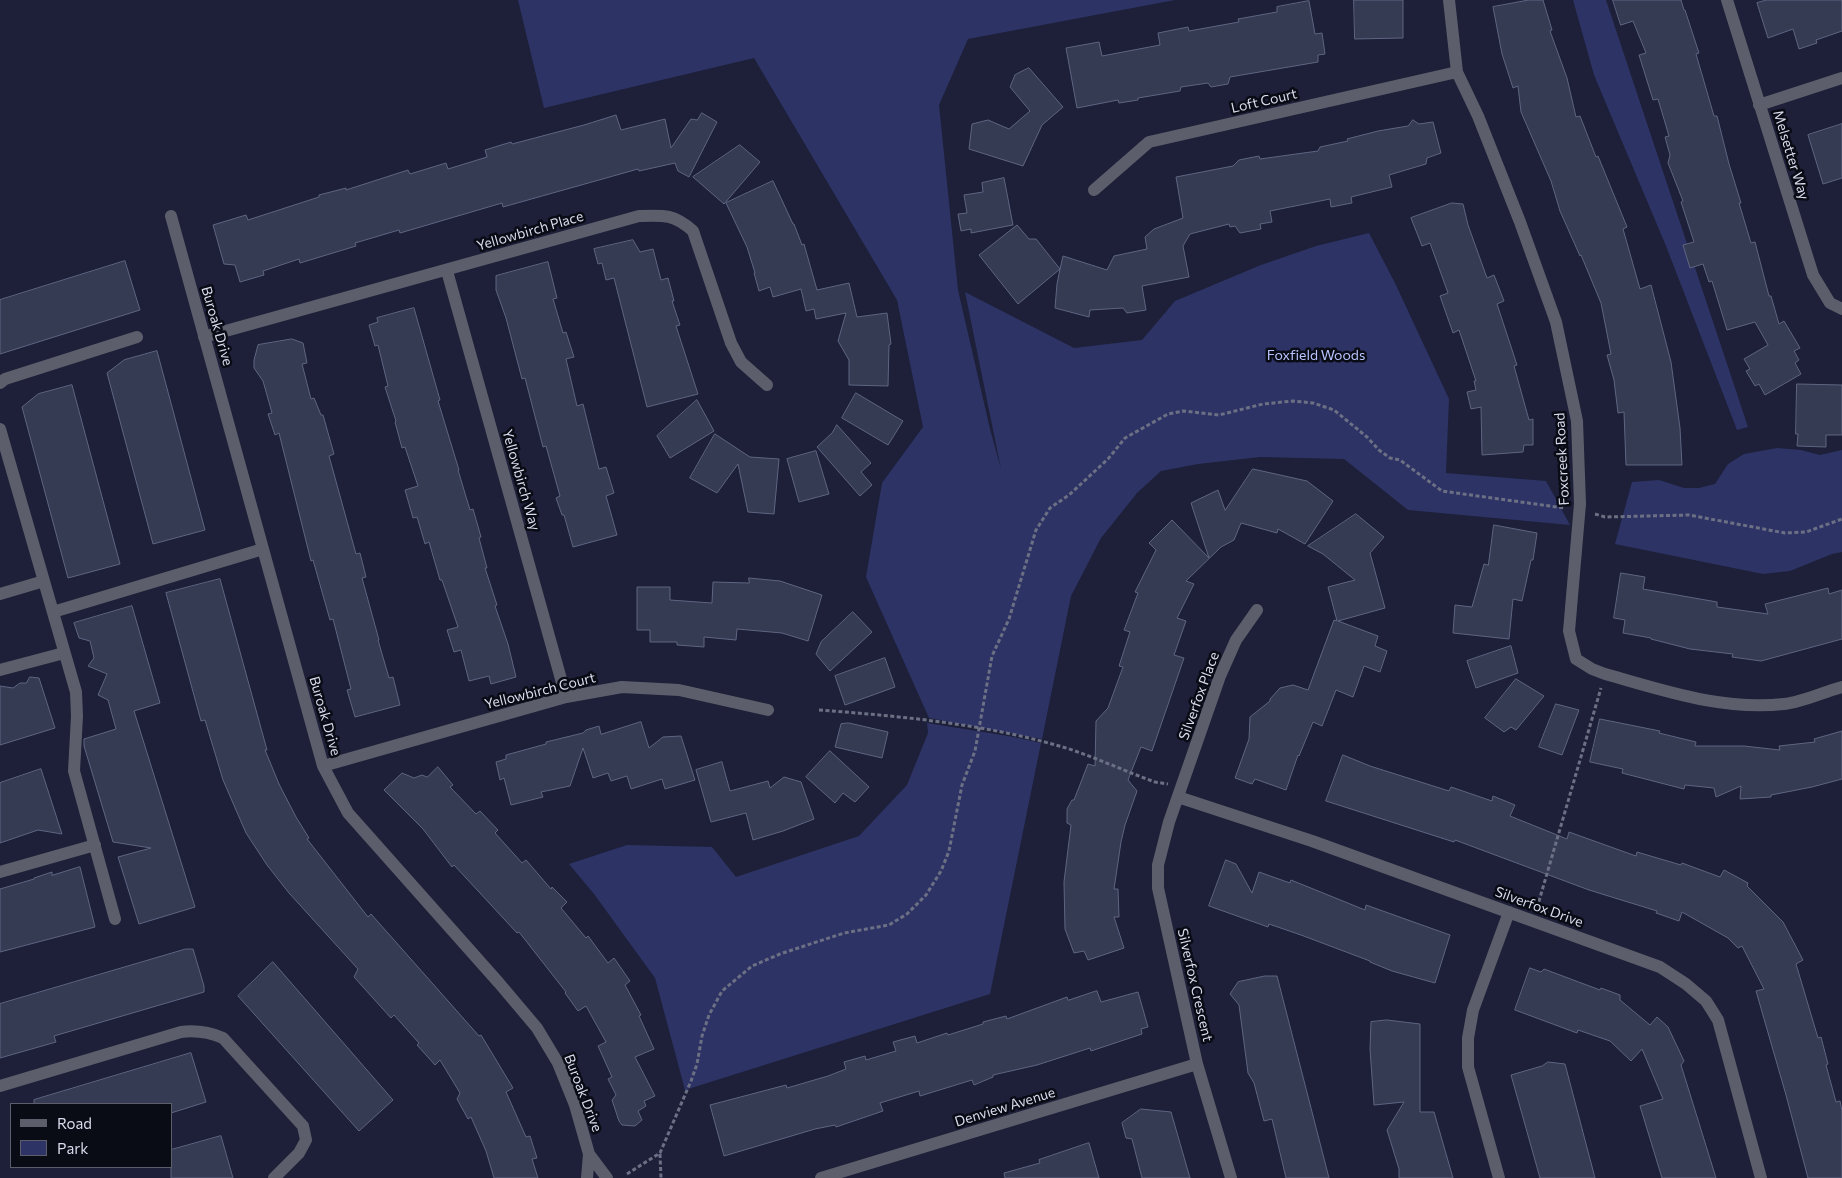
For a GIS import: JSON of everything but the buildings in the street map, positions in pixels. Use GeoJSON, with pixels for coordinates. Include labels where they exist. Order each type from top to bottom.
{"type":"FeatureCollection","features":[{"type":"Feature","properties":{"kind":"street","name":"Foxcreek Road"},"geometry":{"type":"LineString","coordinates":[[1449,0],[1457,72],[1478,116],[1520,222],[1556,322],[1577,421],[1580,511],[1569,632],[1576,659],[1592,669],[1605,674],[1718,703],[1755,706],[1786,704],[1842,687]]}},
{"type":"Feature","properties":{"kind":"street","name":"Melsetter Way"},"geometry":{"type":"LineString","coordinates":[[1727,0],[1813,275],[1830,303],[1842,309]]}},
{"type":"Feature","properties":{"kind":"street","name":"Loft Court"},"geometry":{"type":"LineString","coordinates":[[1094,190],[1149,142],[1457,72]]}},
{"type":"Feature","properties":{"kind":"street"},"geometry":{"type":"LineString","coordinates":[[1759,104],[1842,78]]}},
{"type":"Feature","properties":{"kind":"street","name":"Yellowbirch Place"},"geometry":{"type":"LineString","coordinates":[[204,337],[640,216],[663,215],[682,221],[693,231],[731,343],[741,362],[767,385]]}},
{"type":"Feature","properties":{"kind":"street","name":"Buroak Drive"},"geometry":{"type":"LineString","coordinates":[[170,216],[323,766],[348,814],[537,1028],[558,1063],[575,1105],[589,1154],[587,1178]]}},
{"type":"Feature","properties":{"kind":"street","name":"Yellowbirch Way"},"geometry":{"type":"LineString","coordinates":[[447,271],[566,697]]}},
{"type":"Feature","properties":{"kind":"street"},"geometry":{"type":"LineString","coordinates":[[0,383],[5,379],[137,337]]}},
{"type":"Feature","properties":{"kind":"street"},"geometry":{"type":"LineString","coordinates":[[0,429],[76,692],[77,716],[74,771],[115,919]]}},
{"type":"Feature","properties":{"kind":"street"},"geometry":{"type":"LineString","coordinates":[[53,612],[263,550]]}},
{"type":"Feature","properties":{"kind":"street"},"geometry":{"type":"LineString","coordinates":[[0,594],[44,581]]}},
{"type":"Feature","properties":{"kind":"street","name":"Silverfox Place"},"geometry":{"type":"LineString","coordinates":[[1178,797],[1220,676],[1236,640],[1257,610]]}},
{"type":"Feature","properties":{"kind":"street"},"geometry":{"type":"LineString","coordinates":[[0,670],[64,653]]}},
{"type":"Feature","properties":{"kind":"street","name":"Yellowbirch Court"},"geometry":{"type":"LineString","coordinates":[[323,766],[566,697],[622,686],[679,690],[768,710]]}},
{"type":"Feature","properties":{"kind":"street","name":"Silverfox Drive"},"geometry":{"type":"LineString","coordinates":[[1178,797],[1312,841],[1660,967],[1686,984],[1706,1001],[1718,1020],[1761,1178]]}},
{"type":"Feature","properties":{"kind":"street","name":"Silverfox Crescent"},"geometry":{"type":"LineString","coordinates":[[1178,797],[1168,822],[1158,865],[1158,888],[1197,1064],[1231,1178]]}},
{"type":"Feature","properties":{"kind":"street"},"geometry":{"type":"LineString","coordinates":[[0,872],[95,845]]}},
{"type":"Feature","properties":{"kind":"street"},"geometry":{"type":"LineString","coordinates":[[1499,1178],[1468,1067],[1468,1038],[1473,1010],[1509,912]]}},
{"type":"Feature","properties":{"kind":"street"},"geometry":{"type":"LineString","coordinates":[[0,1086],[181,1032],[196,1030],[210,1033],[223,1038],[303,1126],[306,1140],[299,1153],[274,1178]]}},
{"type":"Feature","properties":{"kind":"street","name":"Denview Avenue"},"geometry":{"type":"LineString","coordinates":[[821,1178],[1197,1064]]}},
{"type":"Feature","properties":{"kind":"street","name":"Buroak Drive"},"geometry":{"type":"LineString","coordinates":[[589,1154],[607,1178]]}},
{"type":"Feature","properties":{"kind":"path"},"geometry":{"type":"LineString","coordinates":[[661,1178],[660,1153],[691,1081],[709,1015],[722,991],[752,966],[780,954],[844,933],[889,925],[907,914],[926,895],[941,871],[949,851],[962,785],[975,751],[992,656],[1009,618],[1036,530],[1050,508],[1069,495],[1108,459],[1125,438],[1168,414],[1183,410],[1219,415],[1263,404],[1293,401],[1313,403],[1334,410],[1367,437],[1379,450],[1390,458],[1400,460],[1442,492],[1580,511],[1605,517],[1689,515],[1785,533],[1806,532],[1842,519]]}},
{"type":"Feature","properties":{"kind":"path"},"geometry":{"type":"LineString","coordinates":[[1532,920],[1541,897],[1605,674]]}},
{"type":"Feature","properties":{"kind":"path"},"geometry":{"type":"LineString","coordinates":[[819,710],[888,716],[1015,734],[1054,744],[1155,782],[1168,784]]}},
{"type":"Feature","properties":{"kind":"path"},"geometry":{"type":"LineString","coordinates":[[627,1174],[644,1165],[660,1153]]}},
{"type":"Feature","properties":{"kind":"green space","name":"Foxfield Woods"},"geometry":{"type":"Polygon","coordinates":[[[518,0],[1175,0],[968,39],[939,105],[958,290],[1001,469],[965,292],[1074,348],[1142,340],[1175,301],[1261,265],[1316,246],[1369,233],[1395,283],[1449,399],[1446,473],[1546,481],[1570,525],[1408,510],[1344,459],[1260,457],[1198,464],[1161,471],[1137,493],[1101,538],[1071,596],[1042,739],[929,718],[866,577],[882,483],[923,427],[897,300],[754,58],[544,108],[518,0]]]}},
{"type":"Feature","properties":{"kind":"green space"},"geometry":{"type":"Polygon","coordinates":[[[1573,0],[1606,0],[1748,427],[1737,430],[1666,246],[1594,75],[1573,0]]]}},
{"type":"Feature","properties":{"kind":"green space"},"geometry":{"type":"Polygon","coordinates":[[[1777,448],[1801,450],[1820,455],[1842,450],[1842,552],[1832,554],[1790,571],[1763,574],[1615,544],[1632,482],[1659,480],[1684,488],[1699,488],[1715,484],[1728,464],[1744,454],[1777,448]]]}},
{"type":"Feature","properties":{"kind":"green space"},"geometry":{"type":"Polygon","coordinates":[[[927,723],[1041,743],[990,994],[685,1090],[655,978],[594,894],[569,864],[627,845],[712,847],[736,877],[859,836],[907,785],[928,733],[927,723]]]}}]}
